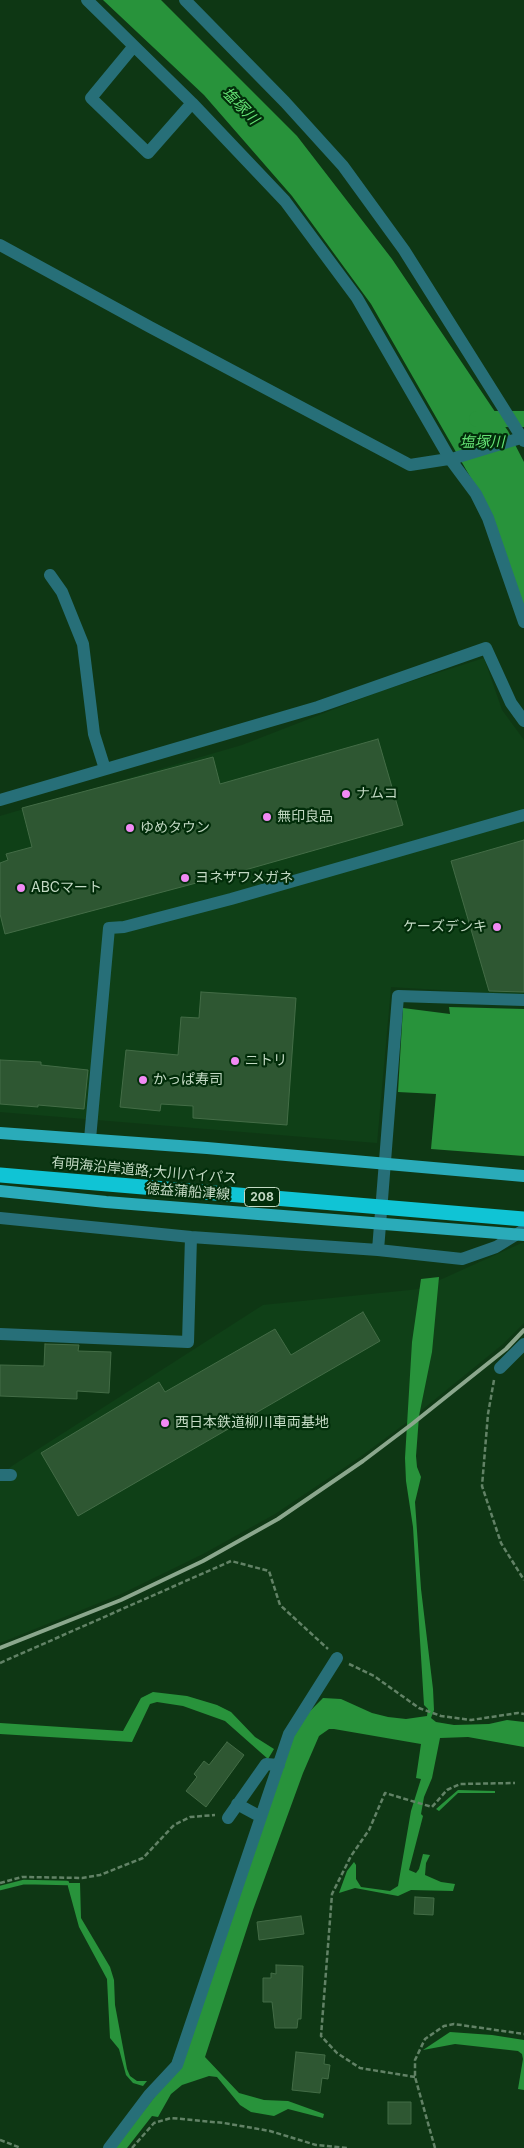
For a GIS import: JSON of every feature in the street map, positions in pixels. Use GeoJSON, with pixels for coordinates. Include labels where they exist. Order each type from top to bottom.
{"type":"FeatureCollection","features":[{"type":"Feature","properties":{"kind":"highway","name":"有明海沿岸道路;大川バイパス"},"geometry":{"type":"LineString","coordinates":[[0,1175],[524,1219]]}},
{"type":"Feature","properties":{"kind":"main road"},"geometry":{"type":"LineString","coordinates":[[0,1133],[207,1148],[524,1176]]}},
{"type":"Feature","properties":{"kind":"main road","name":"徳益蒲船津線"},"geometry":{"type":"LineString","coordinates":[[0,1191],[524,1235]]}},
{"type":"Feature","properties":{"kind":"street"},"geometry":{"type":"LineString","coordinates":[[87,0],[192,103],[285,201],[357,298],[452,459],[476,494],[488,518],[524,622]]}},
{"type":"Feature","properties":{"kind":"street"},"geometry":{"type":"LineString","coordinates":[[0,245],[410,465],[452,459],[523,438],[404,250],[343,166],[285,102],[185,0]]}},
{"type":"Feature","properties":{"kind":"street"},"geometry":{"type":"LineString","coordinates":[[134,46],[91,98],[148,153],[192,103]]}},
{"type":"Feature","properties":{"kind":"street"},"geometry":{"type":"LineString","coordinates":[[50,575],[62,592],[83,644],[94,734],[104,769]]}},
{"type":"Feature","properties":{"kind":"street"},"geometry":{"type":"LineString","coordinates":[[0,800],[318,706],[486,648],[511,703],[524,721]]}},
{"type":"Feature","properties":{"kind":"street"},"geometry":{"type":"LineString","coordinates":[[90,1139],[108,928],[124,927],[240,897],[524,815]]}},
{"type":"Feature","properties":{"kind":"street"},"geometry":{"type":"LineString","coordinates":[[378,1250],[398,996],[524,1000]]}},
{"type":"Feature","properties":{"kind":"street"},"geometry":{"type":"LineString","coordinates":[[0,1218],[190,1237],[378,1250],[462,1259],[496,1246],[524,1230]]}},
{"type":"Feature","properties":{"kind":"street"},"geometry":{"type":"LineString","coordinates":[[0,1334],[188,1342],[190,1237]]}},
{"type":"Feature","properties":{"kind":"street"},"geometry":{"type":"LineString","coordinates":[[500,1368],[524,1344]]}},
{"type":"Feature","properties":{"kind":"street"},"geometry":{"type":"LineString","coordinates":[[108,2148],[149,2094],[177,2065],[289,1734],[337,1658]]}},
{"type":"Feature","properties":{"kind":"street"},"geometry":{"type":"LineString","coordinates":[[228,1818],[266,1764],[279,1764]]}},
{"type":"Feature","properties":{"kind":"street"},"geometry":{"type":"LineString","coordinates":[[237,1804],[262,1817]]}},
{"type":"Feature","properties":{"kind":"path"},"geometry":{"type":"LineString","coordinates":[[500,1368],[494,1379],[488,1414],[482,1486],[501,1543],[524,1580]]}},
{"type":"Feature","properties":{"kind":"path"},"geometry":{"type":"LineString","coordinates":[[0,1663],[231,1560],[269,1571],[280,1605],[337,1658],[374,1676],[419,1708],[441,1716],[471,1720],[518,1713],[524,1714]]}},
{"type":"Feature","properties":{"kind":"path"},"geometry":{"type":"LineString","coordinates":[[415,2077],[360,2068],[337,2053],[321,2036],[332,1894],[351,1856],[369,1830],[385,1793],[432,1807],[447,1790],[460,1784],[515,1783]]}},
{"type":"Feature","properties":{"kind":"path"},"geometry":{"type":"LineString","coordinates":[[0,1883],[22,1877],[82,1878],[100,1875],[142,1858],[174,1825],[190,1817],[208,1814],[228,1818]]}},
{"type":"Feature","properties":{"kind":"path"},"geometry":{"type":"LineString","coordinates":[[435,2148],[415,2077],[415,2060],[425,2039],[444,2026],[454,2024],[524,2034]]}},
{"type":"Feature","properties":{"kind":"path"},"geometry":{"type":"LineString","coordinates":[[132,2148],[154,2124],[171,2118],[270,2131],[316,2145],[347,2148]]}},
{"type":"Feature","properties":{"kind":"path"},"geometry":{"type":"LineString","coordinates":[[0,2140],[21,2148]]}},
{"type":"Feature","properties":{"kind":"shaded area"},"geometry":{"type":"Polygon","coordinates":[[[484,658],[502,710],[524,740],[524,995],[391,987],[377,1143],[0,1112],[0,816],[242,745],[381,691],[484,658]]]}},
{"type":"Feature","properties":{"kind":"shaded area"},"geometry":{"type":"Polygon","coordinates":[[[524,1242],[524,1323],[503,1344],[407,1422],[360,1457],[275,1514],[203,1554],[121,1594],[0,1643],[0,1476],[12,1466],[263,1305],[420,1289],[524,1242]]]}},
{"type":"Feature","properties":{"kind":"water","name":"塩塚川"},"geometry":{"type":"Polygon","coordinates":[[[103,0],[161,0],[297,136],[392,259],[508,431],[524,462],[524,610],[491,513],[371,304],[292,196],[204,95],[103,0]]]}},
{"type":"Feature","properties":{"kind":"water"},"geometry":{"type":"Polygon","coordinates":[[[449,1007],[524,1009],[524,1156],[431,1149],[436,1094],[398,1092],[403,1008],[450,1014],[449,1007]]]}},
{"type":"Feature","properties":{"kind":"water"},"geometry":{"type":"Polygon","coordinates":[[[439,1277],[432,1352],[419,1416],[416,1456],[417,1467],[421,1477],[415,1502],[421,1589],[433,1689],[434,1710],[431,1718],[436,1722],[454,1725],[489,1724],[507,1720],[524,1722],[524,1747],[468,1737],[440,1738],[432,1778],[424,1797],[421,1814],[423,1816],[409,1870],[416,1873],[423,1854],[430,1855],[426,1863],[425,1875],[441,1882],[455,1884],[453,1891],[411,1890],[398,1896],[355,1888],[339,1893],[347,1871],[354,1862],[356,1865],[356,1879],[361,1887],[390,1891],[398,1886],[411,1811],[421,1779],[416,1778],[421,1744],[334,1729],[329,1729],[319,1736],[303,1773],[253,1910],[205,2057],[239,2093],[264,2100],[288,2101],[324,2114],[323,2118],[288,2109],[274,2116],[251,2112],[240,2105],[217,2077],[209,2076],[182,2085],[171,2094],[158,2117],[152,2116],[127,2148],[115,2148],[163,2086],[294,1736],[309,1712],[323,1698],[341,1699],[372,1713],[388,1717],[406,1719],[427,1716],[428,1709],[424,1705],[413,1527],[406,1481],[405,1458],[412,1342],[421,1279],[439,1277]]]}},
{"type":"Feature","properties":{"kind":"water"},"geometry":{"type":"Polygon","coordinates":[[[153,1692],[187,1696],[217,1705],[231,1712],[255,1737],[274,1749],[268,1759],[225,1721],[183,1706],[157,1702],[150,1704],[132,1742],[0,1734],[0,1723],[123,1731],[141,1698],[153,1692]]]}},
{"type":"Feature","properties":{"kind":"water"},"geometry":{"type":"Polygon","coordinates":[[[458,1790],[495,1791],[495,1793],[458,1793],[439,1811],[436,1809],[458,1790]]]}},
{"type":"Feature","properties":{"kind":"water"},"geometry":{"type":"Polygon","coordinates":[[[67,1883],[80,1883],[81,1918],[110,1967],[114,1980],[115,2005],[127,2069],[130,2076],[137,2081],[147,2081],[143,2086],[133,2083],[126,2075],[119,2049],[110,2038],[107,1979],[79,1927],[67,1883]]]}},
{"type":"Feature","properties":{"kind":"water"},"geometry":{"type":"Polygon","coordinates":[[[450,2032],[492,2035],[524,2040],[524,2090],[518,2089],[523,2059],[522,2054],[518,2051],[455,2044],[423,2050],[450,2032]]]}},
{"type":"Feature","properties":{"kind":"building"},"geometry":{"type":"Polygon","coordinates":[[[378,739],[403,825],[245,870],[5,934],[0,914],[0,863],[8,860],[6,854],[32,847],[22,808],[213,757],[220,784],[378,739]]]}},
{"type":"Feature","properties":{"kind":"building","name":"ケーズデンキ"},"geometry":{"type":"Polygon","coordinates":[[[524,840],[524,992],[489,991],[451,861],[524,840]]]}},
{"type":"Feature","properties":{"kind":"building","name":"ニトリ"},"geometry":{"type":"Polygon","coordinates":[[[201,992],[296,998],[287,1125],[193,1118],[193,1106],[161,1104],[160,1111],[120,1107],[126,1050],[178,1055],[181,1017],[199,1018],[201,992]]]}},
{"type":"Feature","properties":{"kind":"building"},"geometry":{"type":"Polygon","coordinates":[[[0,1060],[41,1062],[41,1065],[88,1070],[84,1109],[0,1104],[0,1060]]]}},
{"type":"Feature","properties":{"kind":"building","name":"西日本鉄道柳川車両基地"},"geometry":{"type":"Polygon","coordinates":[[[363,1312],[380,1341],[78,1516],[41,1453],[159,1382],[165,1392],[275,1329],[291,1355],[363,1312]]]}},
{"type":"Feature","properties":{"kind":"building"},"geometry":{"type":"Polygon","coordinates":[[[45,1344],[79,1345],[78,1351],[111,1352],[109,1393],[77,1391],[77,1399],[0,1396],[0,1365],[44,1366],[45,1344]]]}},
{"type":"Feature","properties":{"kind":"building"},"geometry":{"type":"Polygon","coordinates":[[[227,1742],[244,1755],[206,1807],[186,1791],[197,1777],[194,1774],[204,1761],[209,1765],[227,1742]]]}},
{"type":"Feature","properties":{"kind":"building"},"geometry":{"type":"Polygon","coordinates":[[[415,1897],[434,1898],[433,1915],[414,1914],[415,1897]]]}},
{"type":"Feature","properties":{"kind":"building"},"geometry":{"type":"Polygon","coordinates":[[[301,1916],[304,1934],[259,1940],[257,1922],[301,1916]]]}},
{"type":"Feature","properties":{"kind":"building"},"geometry":{"type":"Polygon","coordinates":[[[276,1965],[303,1966],[301,2019],[298,2019],[297,2028],[275,2028],[272,2002],[263,2002],[263,1978],[271,1978],[271,1973],[276,1974],[276,1965]]]}},
{"type":"Feature","properties":{"kind":"building"},"geometry":{"type":"Polygon","coordinates":[[[296,2052],[325,2055],[324,2064],[330,2065],[328,2079],[322,2078],[320,2093],[292,2090],[296,2052]]]}},
{"type":"Feature","properties":{"kind":"building"},"geometry":{"type":"Polygon","coordinates":[[[388,2102],[411,2102],[411,2124],[388,2124],[388,2102]]]}},
{"type":"Feature","properties":{"kind":"waterway"},"geometry":{"type":"LineString","coordinates":[[477,419],[524,419]]}},
{"type":"Feature","properties":{"kind":"waterway"},"geometry":{"type":"LineString","coordinates":[[0,1888],[24,1882],[67,1883]]}},
{"type":"Feature","properties":{"kind":"railway"},"geometry":{"type":"LineString","coordinates":[[0,1648],[121,1600],[203,1561],[278,1519],[363,1461],[412,1424],[506,1349],[524,1330]]}},
{"type":"Feature","properties":{"kind":"place","name":"ナムコ"},"geometry":{"type":"Point","coordinates":[346,794]}},
{"type":"Feature","properties":{"kind":"place","name":"無印良品"},"geometry":{"type":"Point","coordinates":[267,817]}},
{"type":"Feature","properties":{"kind":"place","name":"ゆめタウン"},"geometry":{"type":"Point","coordinates":[130,828]}},
{"type":"Feature","properties":{"kind":"place","name":"ヨネザワメガネ"},"geometry":{"type":"Point","coordinates":[185,878]}},
{"type":"Feature","properties":{"kind":"place","name":"ABCマート"},"geometry":{"type":"Point","coordinates":[21,888]}},
{"type":"Feature","properties":{"kind":"place","name":"ケーズデンキ"},"geometry":{"type":"Point","coordinates":[497,927]}},
{"type":"Feature","properties":{"kind":"place","name":"ニトリ"},"geometry":{"type":"Point","coordinates":[235,1061]}},
{"type":"Feature","properties":{"kind":"place","name":"かっぱ寿司"},"geometry":{"type":"Point","coordinates":[143,1080]}},
{"type":"Feature","properties":{"kind":"place","name":"西日本鉄道柳川車両基地"},"geometry":{"type":"Point","coordinates":[165,1423]}}]}
